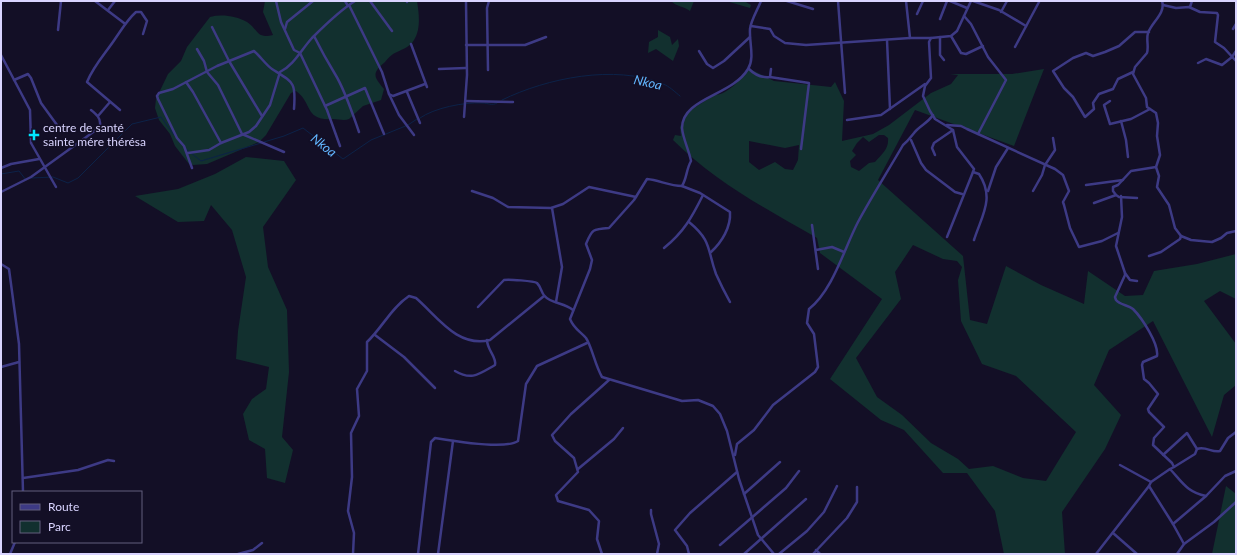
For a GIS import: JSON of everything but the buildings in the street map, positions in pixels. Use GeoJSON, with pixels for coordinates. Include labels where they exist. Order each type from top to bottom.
{"type":"FeatureCollection","features":[{"type":"Feature","properties":{"kind":"street"},"geometry":{"type":"LineString","coordinates":[[58,30],[61,1]]}},
{"type":"Feature","properties":{"kind":"street"},"geometry":{"type":"LineString","coordinates":[[95,1],[124,23]]}},
{"type":"Feature","properties":{"kind":"street"},"geometry":{"type":"LineString","coordinates":[[108,10],[115,1]]}},
{"type":"Feature","properties":{"kind":"street"},"geometry":{"type":"LineString","coordinates":[[276,1],[285,30],[294,50],[300,52],[325,106],[340,146]]}},
{"type":"Feature","properties":{"kind":"street"},"geometry":{"type":"LineString","coordinates":[[285,30],[287,22],[313,1]]}},
{"type":"Feature","properties":{"kind":"street"},"geometry":{"type":"LineString","coordinates":[[345,1],[349,5],[382,72],[389,94],[399,116],[414,136]]}},
{"type":"Feature","properties":{"kind":"street"},"geometry":{"type":"LineString","coordinates":[[188,153],[209,150],[221,143],[249,132],[256,126],[270,105],[280,72],[289,68],[314,36],[355,1]]}},
{"type":"Feature","properties":{"kind":"street"},"geometry":{"type":"LineString","coordinates":[[370,1],[392,31]]}},
{"type":"Feature","properties":{"kind":"street"},"geometry":{"type":"LineString","coordinates":[[464,117],[466,101],[466,1]]}},
{"type":"Feature","properties":{"kind":"street"},"geometry":{"type":"LineString","coordinates":[[488,70],[487,8],[489,1]]}},
{"type":"Feature","properties":{"kind":"street"},"geometry":{"type":"LineString","coordinates":[[682,186],[686,179],[686,171],[691,161],[682,127],[686,114],[694,105],[727,89],[749,69],[751,26],[761,1]]}},
{"type":"Feature","properties":{"kind":"street"},"geometry":{"type":"LineString","coordinates":[[787,1],[813,9]]}},
{"type":"Feature","properties":{"kind":"street"},"geometry":{"type":"LineString","coordinates":[[838,1],[845,93]]}},
{"type":"Feature","properties":{"kind":"street"},"geometry":{"type":"LineString","coordinates":[[906,1],[910,38]]}},
{"type":"Feature","properties":{"kind":"street"},"geometry":{"type":"LineString","coordinates":[[917,14],[923,1]]}},
{"type":"Feature","properties":{"kind":"street"},"geometry":{"type":"LineString","coordinates":[[940,19],[949,1],[967,8]]}},
{"type":"Feature","properties":{"kind":"street"},"geometry":{"type":"LineString","coordinates":[[751,26],[770,29],[774,36],[785,43],[806,45],[951,36],[958,31],[967,8],[972,1],[1001,12],[1026,26]]}},
{"type":"Feature","properties":{"kind":"street"},"geometry":{"type":"LineString","coordinates":[[1001,12],[1006,1]]}},
{"type":"Feature","properties":{"kind":"street"},"geometry":{"type":"LineString","coordinates":[[1149,32],[1135,32],[1119,46],[1094,56],[1086,53],[1073,58],[1053,71],[1064,88],[1073,97],[1084,117],[1094,109],[1092,103],[1098,94],[1113,89],[1118,79],[1133,72],[1147,53],[1149,32],[1163,5],[1162,1]]}},
{"type":"Feature","properties":{"kind":"street"},"geometry":{"type":"LineString","coordinates":[[1189,7],[1192,1]]}},
{"type":"Feature","properties":{"kind":"street"},"geometry":{"type":"LineString","coordinates":[[1015,47],[1038,2]]}},
{"type":"Feature","properties":{"kind":"street"},"geometry":{"type":"LineString","coordinates":[[1163,5],[1176,8],[1189,7],[1200,12],[1217,13],[1215,42],[1224,48],[1236,61]]}},
{"type":"Feature","properties":{"kind":"street"},"geometry":{"type":"LineString","coordinates":[[120,110],[87,82],[95,65],[116,38],[124,23],[136,12],[141,12],[147,21],[143,34]]}},
{"type":"Feature","properties":{"kind":"street"},"geometry":{"type":"LineString","coordinates":[[964,16],[971,24],[988,57],[1006,80],[978,134]]}},
{"type":"Feature","properties":{"kind":"street"},"geometry":{"type":"LineString","coordinates":[[1232,28],[1236,24]]}},
{"type":"Feature","properties":{"kind":"street"},"geometry":{"type":"LineString","coordinates":[[212,27],[229,61],[262,116]]}},
{"type":"Feature","properties":{"kind":"street"},"geometry":{"type":"LineString","coordinates":[[314,36],[326,61],[336,75],[359,132]]}},
{"type":"Feature","properties":{"kind":"street"},"geometry":{"type":"LineString","coordinates":[[951,36],[961,53],[966,54],[982,46]]}},
{"type":"Feature","properties":{"kind":"street"},"geometry":{"type":"LineString","coordinates":[[466,45],[525,45],[546,37]]}},
{"type":"Feature","properties":{"kind":"street"},"geometry":{"type":"LineString","coordinates":[[699,51],[707,64],[713,68],[724,61],[751,37]]}},
{"type":"Feature","properties":{"kind":"street"},"geometry":{"type":"LineString","coordinates":[[940,37],[940,55],[944,60]]}},
{"type":"Feature","properties":{"kind":"street"},"geometry":{"type":"LineString","coordinates":[[847,120],[881,115],[927,82],[931,78],[929,42],[931,38]]}},
{"type":"Feature","properties":{"kind":"street"},"geometry":{"type":"LineString","coordinates":[[887,40],[890,109]]}},
{"type":"Feature","properties":{"kind":"street"},"geometry":{"type":"LineString","coordinates":[[389,94],[393,96],[426,85],[411,44]]}},
{"type":"Feature","properties":{"kind":"street"},"geometry":{"type":"LineString","coordinates":[[197,49],[204,61],[207,72],[218,85],[242,134],[284,152]]}},
{"type":"Feature","properties":{"kind":"street"},"geometry":{"type":"LineString","coordinates":[[192,168],[188,161],[188,153],[177,138],[157,96],[159,93],[254,51],[272,69],[280,72],[290,81],[295,91],[294,109]]}},
{"type":"Feature","properties":{"kind":"street"},"geometry":{"type":"LineString","coordinates":[[1198,63],[1206,59],[1222,66],[1236,51]]}},
{"type":"Feature","properties":{"kind":"street"},"geometry":{"type":"LineString","coordinates":[[1,55],[30,110],[31,143],[56,187]]}},
{"type":"Feature","properties":{"kind":"street"},"geometry":{"type":"LineString","coordinates":[[439,70],[466,68]]}},
{"type":"Feature","properties":{"kind":"street"},"geometry":{"type":"LineString","coordinates":[[749,69],[760,77],[770,77],[808,83],[801,149]]}},
{"type":"Feature","properties":{"kind":"street"},"geometry":{"type":"LineString","coordinates":[[770,77],[771,69]]}},
{"type":"Feature","properties":{"kind":"street"},"geometry":{"type":"LineString","coordinates":[[1133,72],[1133,77],[1143,92],[1147,107],[1156,113],[1160,155],[1156,167],[1159,176],[1157,187],[1169,205],[1175,228],[1180,236],[1192,240],[1212,242],[1222,238],[1227,233],[1236,231]]}},
{"type":"Feature","properties":{"kind":"street"},"geometry":{"type":"LineString","coordinates":[[14,80],[28,74],[31,78],[40,103],[57,124]]}},
{"type":"Feature","properties":{"kind":"street"},"geometry":{"type":"LineString","coordinates":[[186,82],[221,143]]}},
{"type":"Feature","properties":{"kind":"street"},"geometry":{"type":"LineString","coordinates":[[927,82],[924,96],[933,116],[935,119],[953,130],[957,147],[974,169],[962,194],[947,237]]}},
{"type":"Feature","properties":{"kind":"street"},"geometry":{"type":"LineString","coordinates":[[325,106],[344,96],[365,88],[384,134]]}},
{"type":"Feature","properties":{"kind":"street"},"geometry":{"type":"LineString","coordinates":[[407,92],[420,123]]}},
{"type":"Feature","properties":{"kind":"street"},"geometry":{"type":"LineString","coordinates":[[1110,100],[1104,105],[1110,124],[1131,119],[1150,109]]}},
{"type":"Feature","properties":{"kind":"street"},"geometry":{"type":"LineString","coordinates":[[466,101],[513,102]]}},
{"type":"Feature","properties":{"kind":"street"},"geometry":{"type":"LineString","coordinates":[[98,116],[110,102]]}},
{"type":"Feature","properties":{"kind":"street"},"geometry":{"type":"LineString","coordinates":[[1,192],[45,168],[100,125],[98,116],[91,110]]}},
{"type":"Feature","properties":{"kind":"street"},"geometry":{"type":"LineString","coordinates":[[735,458],[737,444],[754,430],[773,405],[815,372],[818,367],[814,334],[808,323],[809,309],[819,301],[826,289],[859,221],[903,145],[911,140],[914,133],[933,116]]}},
{"type":"Feature","properties":{"kind":"street"},"geometry":{"type":"LineString","coordinates":[[1121,121],[1126,140],[1128,157]]}},
{"type":"Feature","properties":{"kind":"street"},"geometry":{"type":"LineString","coordinates":[[947,125],[961,126],[1045,165],[1063,175],[1069,187],[1069,193],[1063,202],[1070,228],[1079,247],[1102,241],[1118,234]]}},
{"type":"Feature","properties":{"kind":"street"},"geometry":{"type":"LineString","coordinates":[[936,154],[932,148],[934,143],[953,130]]}},
{"type":"Feature","properties":{"kind":"street"},"geometry":{"type":"LineString","coordinates":[[1033,192],[1042,175],[1045,165],[1055,150],[1053,138]]}},
{"type":"Feature","properties":{"kind":"street"},"geometry":{"type":"LineString","coordinates":[[911,140],[921,163],[926,170],[955,192],[962,194]]}},
{"type":"Feature","properties":{"kind":"street"},"geometry":{"type":"LineString","coordinates":[[974,240],[984,213],[988,192],[996,167],[1008,148]]}},
{"type":"Feature","properties":{"kind":"street"},"geometry":{"type":"LineString","coordinates":[[1,168],[11,164],[39,159]]}},
{"type":"Feature","properties":{"kind":"street"},"geometry":{"type":"LineString","coordinates":[[1116,195],[1113,192],[1113,187],[1118,185],[1131,171],[1156,167]]}},
{"type":"Feature","properties":{"kind":"street"},"geometry":{"type":"LineString","coordinates":[[973,172],[978,174],[988,192]]}},
{"type":"Feature","properties":{"kind":"street"},"geometry":{"type":"LineString","coordinates":[[711,252],[722,239],[727,229],[730,212],[703,195],[682,186],[670,186],[656,180],[647,179],[636,197],[609,228],[596,228],[591,232],[586,244],[592,260],[590,269],[570,319],[573,326],[586,338],[597,369],[602,377],[682,401],[698,400],[713,406],[720,414],[752,516],[761,539],[774,554]]}},
{"type":"Feature","properties":{"kind":"street"},"geometry":{"type":"LineString","coordinates":[[1086,184],[1123,180]]}},
{"type":"Feature","properties":{"kind":"street"},"geometry":{"type":"LineString","coordinates":[[472,191],[493,198],[508,207],[552,208],[562,204],[589,187],[636,197]]}},
{"type":"Feature","properties":{"kind":"street"},"geometry":{"type":"LineString","coordinates":[[664,248],[678,237],[689,222],[703,195]]}},
{"type":"Feature","properties":{"kind":"street"},"geometry":{"type":"LineString","coordinates":[[1094,203],[1116,195],[1137,198]]}},
{"type":"Feature","properties":{"kind":"street"},"geometry":{"type":"LineString","coordinates":[[1121,196],[1122,216],[1116,246],[1125,276],[1116,299],[1118,302],[1134,310],[1150,332],[1158,351],[1157,356],[1143,362],[1142,373],[1144,379],[1158,394],[1148,409],[1150,414],[1164,425],[1163,429],[1152,443],[1154,447],[1174,467]]}},
{"type":"Feature","properties":{"kind":"street"},"geometry":{"type":"LineString","coordinates":[[552,208],[562,267],[556,302]]}},
{"type":"Feature","properties":{"kind":"street"},"geometry":{"type":"LineString","coordinates":[[689,222],[704,236],[711,252],[716,273],[730,302]]}},
{"type":"Feature","properties":{"kind":"street"},"geometry":{"type":"LineString","coordinates":[[812,225],[818,269]]}},
{"type":"Feature","properties":{"kind":"street"},"geometry":{"type":"LineString","coordinates":[[1150,256],[1160,252],[1180,239],[1180,236]]}},
{"type":"Feature","properties":{"kind":"street"},"geometry":{"type":"LineString","coordinates":[[816,250],[832,247],[844,252]]}},
{"type":"Feature","properties":{"kind":"street"},"geometry":{"type":"LineString","coordinates":[[1,264],[9,269],[19,344],[23,491]]}},
{"type":"Feature","properties":{"kind":"street"},"geometry":{"type":"LineString","coordinates":[[1124,273],[1130,280],[1137,281]]}},
{"type":"Feature","properties":{"kind":"street"},"geometry":{"type":"LineString","coordinates":[[478,307],[504,280],[509,278],[535,282],[538,285],[541,294],[556,302],[566,305],[573,310]]}},
{"type":"Feature","properties":{"kind":"street"},"geometry":{"type":"LineString","coordinates":[[353,554],[354,533],[348,512],[348,495],[352,477],[351,433],[359,416],[357,389],[366,371],[366,342],[375,335],[388,316],[409,296],[416,298],[448,329],[466,339],[487,340],[544,296]]}},
{"type":"Feature","properties":{"kind":"street"},"geometry":{"type":"LineString","coordinates":[[375,335],[404,357],[435,388]]}},
{"type":"Feature","properties":{"kind":"street"},"geometry":{"type":"LineString","coordinates":[[455,370],[465,377],[472,376],[495,365],[496,361],[487,345],[487,340]]}},
{"type":"Feature","properties":{"kind":"street"},"geometry":{"type":"LineString","coordinates":[[418,554],[430,442],[436,438],[468,443],[512,445],[518,441],[526,384],[534,370],[537,366],[588,343]]}},
{"type":"Feature","properties":{"kind":"street"},"geometry":{"type":"LineString","coordinates":[[1,367],[19,362]]}},
{"type":"Feature","properties":{"kind":"street"},"geometry":{"type":"LineString","coordinates":[[578,469],[574,458],[555,441],[552,435],[570,414],[610,380]]}},
{"type":"Feature","properties":{"kind":"street"},"geometry":{"type":"LineString","coordinates":[[602,554],[597,539],[599,521],[589,510],[558,501],[556,495],[578,472],[578,469],[614,439],[623,428]]}},
{"type":"Feature","properties":{"kind":"street"},"geometry":{"type":"LineString","coordinates":[[1096,554],[1151,482],[1195,454],[1197,450],[1203,447],[1216,452],[1220,451],[1228,438],[1236,432]]}},
{"type":"Feature","properties":{"kind":"street"},"geometry":{"type":"LineString","coordinates":[[1163,455],[1187,434],[1197,450]]}},
{"type":"Feature","properties":{"kind":"street"},"geometry":{"type":"LineString","coordinates":[[438,554],[453,441]]}},
{"type":"Feature","properties":{"kind":"street"},"geometry":{"type":"LineString","coordinates":[[23,478],[78,470],[108,460],[114,461]]}},
{"type":"Feature","properties":{"kind":"street"},"geometry":{"type":"LineString","coordinates":[[744,494],[780,462]]}},
{"type":"Feature","properties":{"kind":"street"},"geometry":{"type":"LineString","coordinates":[[1120,465],[1151,482]]}},
{"type":"Feature","properties":{"kind":"street"},"geometry":{"type":"LineString","coordinates":[[1170,469],[1184,486],[1194,493],[1206,496]]}},
{"type":"Feature","properties":{"kind":"street"},"geometry":{"type":"LineString","coordinates":[[689,554],[686,546],[675,530],[690,513],[738,471]]}},
{"type":"Feature","properties":{"kind":"street"},"geometry":{"type":"LineString","coordinates":[[720,545],[786,488],[799,471]]}},
{"type":"Feature","properties":{"kind":"street"},"geometry":{"type":"LineString","coordinates":[[1173,524],[1206,496],[1225,476],[1236,471]]}},
{"type":"Feature","properties":{"kind":"street"},"geometry":{"type":"LineString","coordinates":[[778,554],[807,531],[824,512],[837,486]]}},
{"type":"Feature","properties":{"kind":"street"},"geometry":{"type":"LineString","coordinates":[[1149,486],[1184,544]]}},
{"type":"Feature","properties":{"kind":"street"},"geometry":{"type":"LineString","coordinates":[[812,554],[847,518],[857,502],[857,487]]}},
{"type":"Feature","properties":{"kind":"street"},"geometry":{"type":"LineString","coordinates":[[744,554],[806,498]]}},
{"type":"Feature","properties":{"kind":"street"},"geometry":{"type":"LineString","coordinates":[[1177,554],[1184,544],[1214,522],[1236,502]]}},
{"type":"Feature","properties":{"kind":"street"},"geometry":{"type":"LineString","coordinates":[[651,510],[650,514],[659,544],[657,554]]}},
{"type":"Feature","properties":{"kind":"street"},"geometry":{"type":"LineString","coordinates":[[1113,533],[1137,554]]}},
{"type":"Feature","properties":{"kind":"street"},"geometry":{"type":"LineString","coordinates":[[10,554],[15,543]]}},
{"type":"Feature","properties":{"kind":"street"},"geometry":{"type":"LineString","coordinates":[[238,554],[253,550],[262,544]]}},
{"type":"Feature","properties":{"kind":"street"},"geometry":{"type":"LineString","coordinates":[[816,550],[820,554]]}},
{"type":"Feature","properties":{"kind":"green space"},"geometry":{"type":"Polygon","coordinates":[[[265,1],[417,1],[419,26],[414,40],[406,48],[392,55],[376,72],[376,78],[384,89],[381,100],[363,106],[349,119],[324,119],[313,114],[305,101],[296,91],[291,93],[266,135],[259,142],[207,164],[189,164],[175,146],[170,134],[159,120],[155,108],[156,99],[168,74],[181,61],[187,47],[210,17],[229,16],[238,18],[251,25],[260,35],[273,35],[263,12],[265,1]]]}},
{"type":"Feature","properties":{"kind":"green space"},"geometry":{"type":"Polygon","coordinates":[[[671,1],[694,1],[690,11],[671,1]]]}},
{"type":"Feature","properties":{"kind":"green space"},"geometry":{"type":"Polygon","coordinates":[[[726,1],[744,1],[751,5],[750,8],[726,1]]]}},
{"type":"Feature","properties":{"kind":"green space"},"geometry":{"type":"Polygon","coordinates":[[[658,30],[670,37],[672,45],[678,39],[679,46],[673,61],[656,49],[648,53],[649,42],[658,37],[658,30]]]}},
{"type":"Feature","properties":{"kind":"green space"},"geometry":{"type":"Polygon","coordinates":[[[748,68],[774,81],[831,87],[835,82],[844,101],[842,141],[873,134],[889,125],[931,93],[951,84],[958,75],[950,74],[1012,74],[1044,69],[1014,146],[915,110],[878,180],[963,256],[970,320],[987,324],[1006,266],[1041,285],[1084,304],[1088,271],[1125,296],[1143,295],[1154,271],[1197,264],[1236,254],[1236,299],[1220,291],[1204,301],[1236,344],[1236,385],[1224,395],[1212,437],[1153,321],[1109,350],[1094,385],[1121,415],[1105,449],[1062,512],[1065,554],[1004,554],[995,511],[967,473],[943,473],[904,430],[881,420],[830,379],[882,299],[820,253],[817,238],[741,194],[706,169],[673,140],[675,135],[681,136],[680,127],[685,114],[714,95],[719,95],[729,90],[748,68]],[[879,135],[869,142],[863,137],[857,143],[852,151],[856,155],[850,161],[851,167],[859,171],[869,163],[875,162],[882,154],[886,148],[888,138],[884,135],[879,135]],[[749,141],[749,162],[759,170],[775,162],[785,169],[793,170],[798,160],[799,145],[785,148],[749,141]],[[913,245],[895,272],[901,299],[856,358],[877,397],[902,415],[931,443],[958,459],[969,469],[993,466],[1023,478],[1046,481],[1076,432],[1016,376],[982,364],[961,321],[958,280],[962,267],[957,261],[943,259],[913,245]]]}},
{"type":"Feature","properties":{"kind":"green space"},"geometry":{"type":"Polygon","coordinates":[[[246,157],[284,161],[296,180],[263,227],[268,267],[287,310],[289,372],[282,437],[293,450],[285,483],[267,478],[265,449],[249,440],[243,414],[252,399],[266,389],[269,367],[236,359],[238,331],[246,277],[232,230],[211,205],[204,221],[178,222],[135,196],[178,189],[215,174],[246,157]]]}},
{"type":"Feature","properties":{"kind":"green space"},"geometry":{"type":"Polygon","coordinates":[[[1226,486],[1236,494],[1236,554],[1212,554],[1226,486]]]}},
{"type":"Feature","properties":{"kind":"waterway","name":"Nkoa"},"geometry":{"type":"LineString","coordinates":[[502,100],[539,85],[581,76],[603,74],[644,78],[665,85],[680,96]]}},
{"type":"Feature","properties":{"kind":"waterway","name":"Nkoa"},"geometry":{"type":"LineString","coordinates":[[420,118],[433,111],[458,105],[497,103]]}},
{"type":"Feature","properties":{"kind":"waterway","name":"Nkoa"},"geometry":{"type":"LineString","coordinates":[[31,178],[53,177],[68,183],[78,178],[132,124],[161,117],[174,135]]}},
{"type":"Feature","properties":{"kind":"waterway","name":"Nkoa"},"geometry":{"type":"LineString","coordinates":[[264,142],[303,128],[343,159],[371,140],[408,125],[417,119]]}},
{"type":"Feature","properties":{"kind":"waterway","name":"Nkoa"},"geometry":{"type":"LineString","coordinates":[[185,148],[201,161],[261,143]]}},
{"type":"Feature","properties":{"kind":"waterway","name":"Nkoa"},"geometry":{"type":"LineString","coordinates":[[1,174],[19,171],[26,180]]}},
{"type":"Feature","properties":{"kind":"place","name":"centre de santé sainte mére thérésa"},"geometry":{"type":"Point","coordinates":[34,135]}}]}
